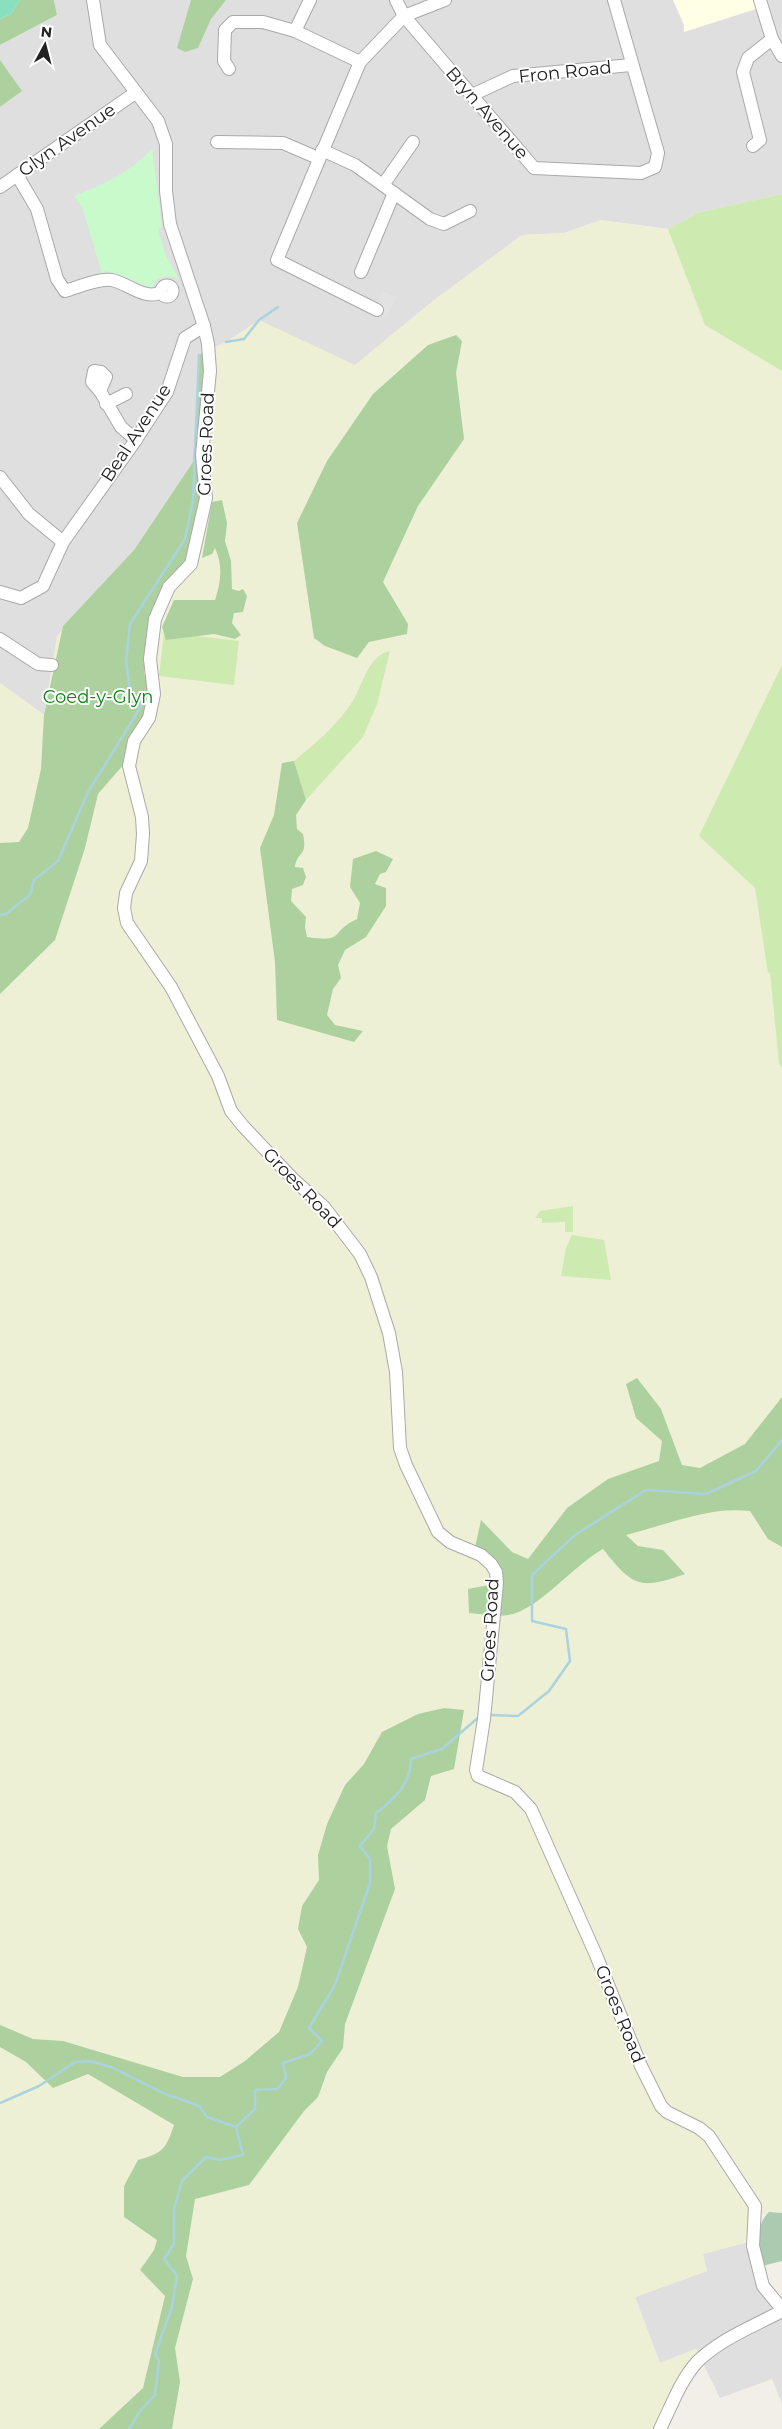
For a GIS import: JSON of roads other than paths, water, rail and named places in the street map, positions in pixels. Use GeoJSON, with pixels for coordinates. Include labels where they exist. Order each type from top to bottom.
{"type":"FeatureCollection","features":[{"type":"Feature","properties":{"kind":"street","name":"Groes Road"},"geometry":{"type":"LineString","coordinates":[[93,0],[100,45],[158,121],[166,144],[166,191],[170,224],[204,326],[208,344],[210,371],[202,455],[206,498],[191,564],[169,587],[155,619],[150,659],[154,694],[149,718],[134,741],[129,766],[142,817],[143,834],[141,862],[126,893],[124,908],[127,923],[171,987],[218,1076],[231,1111],[243,1126],[337,1222],[360,1254],[381,1307],[393,1352],[400,1448],[406,1465],[438,1532],[450,1542],[481,1555],[491,1564],[496,1572],[497,1583],[486,1702],[476,1770],[478,1776],[515,1792],[531,1809],[660,2106],[667,2112],[699,2128],[709,2136],[755,2206],[754,2246],[763,2286],[782,2310]]}},
{"type":"Feature","properties":{"kind":"street"},"geometry":{"type":"LineString","coordinates":[[296,31],[310,0]]}},
{"type":"Feature","properties":{"kind":"street","name":"Bryn Avenue"},"geometry":{"type":"LineString","coordinates":[[396,0],[404,16],[534,168],[641,173],[655,167],[658,153],[614,0]]}},
{"type":"Feature","properties":{"kind":"street"},"geometry":{"type":"LineString","coordinates":[[377,310],[277,260],[360,62],[404,16],[445,0]]}},
{"type":"Feature","properties":{"kind":"street"},"geometry":{"type":"LineString","coordinates":[[760,0],[772,40],[782,56]]}},
{"type":"Feature","properties":{"kind":"street"},"geometry":{"type":"LineString","coordinates":[[229,69],[224,61],[225,30],[233,22],[263,22],[296,31],[360,62]]}},
{"type":"Feature","properties":{"kind":"street"},"geometry":{"type":"LineString","coordinates":[[752,146],[760,140],[743,72],[748,58],[772,40]]}},
{"type":"Feature","properties":{"kind":"street","name":"Fron Road"},"geometry":{"type":"LineString","coordinates":[[472,95],[513,76],[631,64]]}},
{"type":"Feature","properties":{"kind":"street","name":"Glyn Avenue"},"geometry":{"type":"LineString","coordinates":[[0,187],[135,93]]}},
{"type":"Feature","properties":{"kind":"street"},"geometry":{"type":"LineString","coordinates":[[217,142],[283,143],[355,165],[430,219],[444,224],[462,211]]}},
{"type":"Feature","properties":{"kind":"street"},"geometry":{"type":"LineString","coordinates":[[383,185],[406,146]]}},
{"type":"Feature","properties":{"kind":"street"},"geometry":{"type":"LineString","coordinates":[[17,175],[37,209],[57,279],[66,291],[103,280],[112,280],[150,294],[161,292]]}},
{"type":"Feature","properties":{"kind":"street"},"geometry":{"type":"LineString","coordinates":[[362,272],[394,193]]}},
{"type":"Feature","properties":{"kind":"street","name":"Beal Avenue"},"geometry":{"type":"LineString","coordinates":[[0,592],[21,598],[43,586],[63,542],[136,440],[167,392],[185,338],[204,326]]}},
{"type":"Feature","properties":{"kind":"street"},"geometry":{"type":"LineString","coordinates":[[100,391],[121,427],[136,440]]}},
{"type":"Feature","properties":{"kind":"street"},"geometry":{"type":"LineString","coordinates":[[106,404],[126,394]]}},
{"type":"Feature","properties":{"kind":"street"},"geometry":{"type":"LineString","coordinates":[[0,477],[29,514],[63,542]]}},
{"type":"Feature","properties":{"kind":"street"},"geometry":{"type":"LineString","coordinates":[[0,639],[16,655],[38,664],[52,665]]}},
{"type":"Feature","properties":{"kind":"street"},"geometry":{"type":"LineString","coordinates":[[660,2429],[686,2377],[696,2363],[725,2341],[782,2310]]}},
{"type":"Feature","properties":{"kind":"waterway"},"geometry":{"type":"LineString","coordinates":[[226,342],[244,339],[259,320],[278,307]]}},
{"type":"Feature","properties":{"kind":"waterway"},"geometry":{"type":"LineString","coordinates":[[0,915],[6,914],[30,895],[34,880],[58,861],[88,792],[142,705],[130,690],[126,661],[130,624],[185,539],[193,501],[199,355]]}},
{"type":"Feature","properties":{"kind":"waterway"},"geometry":{"type":"LineString","coordinates":[[490,1715],[518,1716],[549,1691],[570,1661],[566,1629],[532,1621],[532,1575],[575,1535],[646,1490],[706,1494],[756,1471],[782,1440]]}},
{"type":"Feature","properties":{"kind":"waterway"},"geometry":{"type":"LineString","coordinates":[[129,2429],[141,2410],[155,2395],[159,2361],[155,2354],[172,2307],[177,2276],[164,2259],[174,2244],[174,2209],[182,2181],[206,2157],[219,2160],[243,2155],[236,2127],[255,2109],[255,2090],[277,2089],[286,2078],[283,2063],[310,2054],[322,2041],[309,2028],[335,1985],[370,1883],[370,1859],[360,1846],[374,1829],[376,1813],[401,1790],[408,1776],[411,1759],[442,1749],[480,1716]]}},
{"type":"Feature","properties":{"kind":"waterway"},"geometry":{"type":"LineString","coordinates":[[0,2103],[39,2086],[75,2062],[90,2061],[111,2067],[163,2093],[199,2106],[207,2117],[236,2127]]}},
{"type":"Feature","properties":{"kind":"park label","name":"Coed-y-Glyn"},"geometry":{"type":"Point","coordinates":[98,697]}}]}
